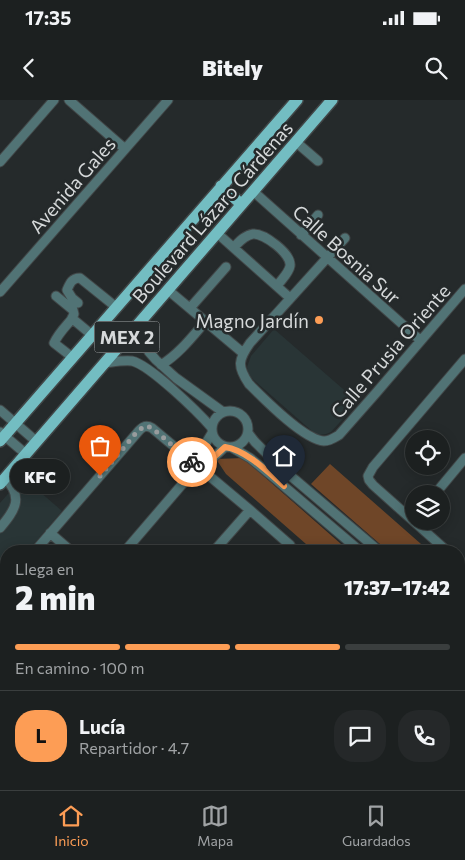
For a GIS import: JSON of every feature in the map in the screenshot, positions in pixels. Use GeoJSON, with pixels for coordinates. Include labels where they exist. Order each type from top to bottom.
{"type":"FeatureCollection","features":[{"type":"Feature","properties":{"kind":"main road","name":"Boulevard Lázaro Cárdenas"},"geometry":{"type":"LineString","coordinates":[[1,436],[15,423],[297,100]]}},
{"type":"Feature","properties":{"kind":"main road","name":"Boulevard Lázaro Cárdenas"},"geometry":{"type":"LineString","coordinates":[[3,481],[332,100]]}},
{"type":"Feature","properties":{"kind":"main road"},"geometry":{"type":"LineString","coordinates":[[221,186],[241,204]]}},
{"type":"Feature","properties":{"kind":"street"},"geometry":{"type":"LineString","coordinates":[[0,162],[54,100]]}},
{"type":"Feature","properties":{"kind":"street"},"geometry":{"type":"LineString","coordinates":[[69,100],[125,149]]}},
{"type":"Feature","properties":{"kind":"street","name":"Avenida Gales"},"geometry":{"type":"LineString","coordinates":[[0,292],[168,100]]}},
{"type":"Feature","properties":{"kind":"street"},"geometry":{"type":"LineString","coordinates":[[296,142],[318,161]]}},
{"type":"Feature","properties":{"kind":"street","name":"Calle Bosnia Sur"},"geometry":{"type":"LineString","coordinates":[[253,191],[420,340]]}},
{"type":"Feature","properties":{"kind":"street"},"geometry":{"type":"LineString","coordinates":[[301,235],[318,216]]}},
{"type":"Feature","properties":{"kind":"street"},"geometry":{"type":"LineString","coordinates":[[217,233],[290,298]]}},
{"type":"Feature","properties":{"kind":"street"},"geometry":{"type":"LineString","coordinates":[[234,247],[243,238],[257,234],[281,249],[290,259],[290,266],[277,286]]}},
{"type":"Feature","properties":{"kind":"street"},"geometry":{"type":"LineString","coordinates":[[168,290],[243,353],[345,238]]}},
{"type":"Feature","properties":{"kind":"street"},"geometry":{"type":"LineString","coordinates":[[190,308],[226,267]]}},
{"type":"Feature","properties":{"kind":"street"},"geometry":{"type":"LineString","coordinates":[[78,303],[67,290],[70,283],[76,278],[80,278],[116,307]]}},
{"type":"Feature","properties":{"kind":"street","name":"Calle Prusia Oriente"},"geometry":{"type":"LineString","coordinates":[[243,353],[240,367],[243,376],[249,384],[293,424],[307,434],[326,441],[339,435],[465,289]]}},
{"type":"Feature","properties":{"kind":"street"},"geometry":{"type":"LineString","coordinates":[[56,296],[73,310],[74,314],[54,343],[72,357]]}},
{"type":"Feature","properties":{"kind":"street"},"geometry":{"type":"LineString","coordinates":[[143,319],[146,344],[149,352],[161,365],[223,412],[234,412],[242,415],[248,425],[248,433],[241,444],[228,447],[197,466]]}},
{"type":"Feature","properties":{"kind":"street"},"geometry":{"type":"LineString","coordinates":[[71,320],[74,320],[92,335]]}},
{"type":"Feature","properties":{"kind":"street"},"geometry":{"type":"LineString","coordinates":[[161,365],[177,353],[206,322]]}},
{"type":"Feature","properties":{"kind":"street"},"geometry":{"type":"LineString","coordinates":[[405,513],[383,495],[369,480],[369,472],[465,359]]}},
{"type":"Feature","properties":{"kind":"street"},"geometry":{"type":"LineString","coordinates":[[104,363],[132,361],[153,373],[184,400],[212,430],[214,438],[218,443],[250,458],[353,545]]}},
{"type":"Feature","properties":{"kind":"street"},"geometry":{"type":"LineString","coordinates":[[0,410],[37,442]]}},
{"type":"Feature","properties":{"kind":"street"},"geometry":{"type":"LineString","coordinates":[[130,545],[197,466],[215,418],[223,412]]}},
{"type":"Feature","properties":{"kind":"street"},"geometry":{"type":"LineString","coordinates":[[40,545],[140,430],[146,426],[152,428],[250,510],[288,545]]}},
{"type":"Feature","properties":{"kind":"street"},"geometry":{"type":"LineString","coordinates":[[248,433],[268,456],[372,545]]}},
{"type":"Feature","properties":{"kind":"street"},"geometry":{"type":"LineString","coordinates":[[1,436],[26,454]]}},
{"type":"Feature","properties":{"kind":"street"},"geometry":{"type":"LineString","coordinates":[[442,485],[465,458]]}},
{"type":"Feature","properties":{"kind":"street"},"geometry":{"type":"LineString","coordinates":[[0,528],[10,517],[16,502],[13,489],[3,481]]}},
{"type":"Feature","properties":{"kind":"street"},"geometry":{"type":"LineString","coordinates":[[318,515],[326,507]]}},
{"type":"Feature","properties":{"kind":"street"},"geometry":{"type":"LineString","coordinates":[[219,545],[250,510]]}},
{"type":"Feature","properties":{"kind":"street"},"geometry":{"type":"LineString","coordinates":[[425,530],[441,545]]}},
{"type":"Feature","properties":{"kind":"street"},"geometry":{"type":"LineString","coordinates":[[50,533],[64,545]]}},
{"type":"Feature","properties":{"kind":"shaded area"},"geometry":{"type":"Polygon","coordinates":[[[274,329],[358,402],[331,432],[319,435],[313,432],[248,375],[247,367],[251,356],[274,329]]]}},
{"type":"Feature","properties":{"kind":"shaded area"},"geometry":{"type":"Polygon","coordinates":[[[243,458],[342,545],[307,545],[226,474],[216,459],[243,458]]]}},
{"type":"Feature","properties":{"kind":"shaded area"},"geometry":{"type":"Polygon","coordinates":[[[330,464],[422,545],[381,545],[311,484],[330,464]]]}},
{"type":"Feature","properties":{"kind":"shaded area"},"geometry":{"type":"Polygon","coordinates":[[[21,479],[30,487],[32,485],[62,511],[33,545],[0,545],[0,503],[21,479]]]}},
{"type":"Feature","properties":{"kind":"way so far"},"geometry":{"type":"LineString","coordinates":[[100,476],[136,433],[146,426],[152,428],[192,462]]}},
{"type":"Feature","properties":{"kind":"place","name":"Magno Jardín"},"geometry":{"type":"Point","coordinates":[319,320]}},
{"type":"Feature","properties":{"kind":"place","name":"KFC"},"geometry":{"type":"Point","coordinates":[100,476]}},
{"type":"Feature","properties":{"kind":"route"},"geometry":{"type":"LineString","coordinates":[[192,462],[201,469],[225,447],[231,447],[250,458],[284,486]]}}]}
